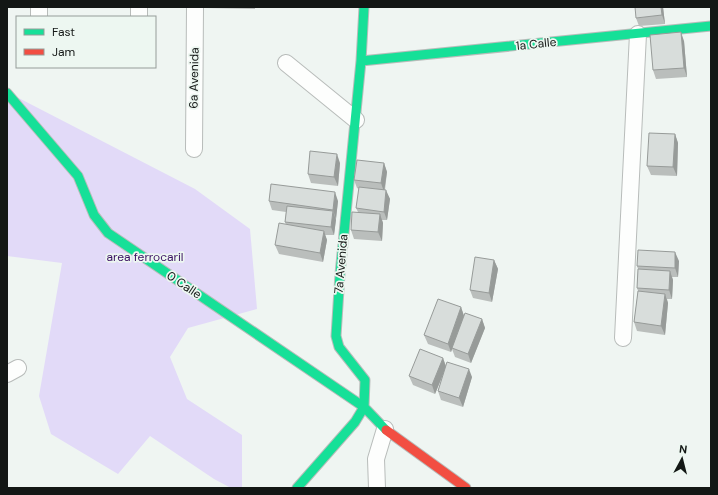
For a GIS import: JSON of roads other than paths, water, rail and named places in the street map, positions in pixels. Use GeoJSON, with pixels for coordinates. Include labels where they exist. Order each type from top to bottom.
{"type":"FeatureCollection","features":[{"type":"Feature","properties":{"kind":"street","name":"6a Avenida"},"geometry":{"type":"LineString","coordinates":[[194,149],[195,7]]}},
{"type":"Feature","properties":{"kind":"street","name":"7a Avenida"},"geometry":{"type":"LineString","coordinates":[[364,7],[356,120],[340,274],[336,336],[339,347],[365,380],[364,408]]}},
{"type":"Feature","properties":{"kind":"street","name":"1a Calle"},"geometry":{"type":"LineString","coordinates":[[361,61],[711,26]]}},
{"type":"Feature","properties":{"kind":"street"},"geometry":{"type":"LineString","coordinates":[[622,338],[638,34]]}},
{"type":"Feature","properties":{"kind":"street"},"geometry":{"type":"LineString","coordinates":[[286,63],[356,120]]}},
{"type":"Feature","properties":{"kind":"street","name":"0 Calle"},"geometry":{"type":"LineString","coordinates":[[7,93],[78,176],[94,215],[108,233],[364,408],[385,429],[466,488]]}},
{"type":"Feature","properties":{"kind":"street"},"geometry":{"type":"LineString","coordinates":[[297,488],[356,422],[364,408]]}},
{"type":"Feature","properties":{"kind":"street"},"geometry":{"type":"LineString","coordinates":[[377,488],[376,459],[385,429]]}},
{"type":"Feature","properties":{"kind":"park label","name":"area ferrocaril"},"geometry":{"type":"Point","coordinates":[145,257]}}]}
